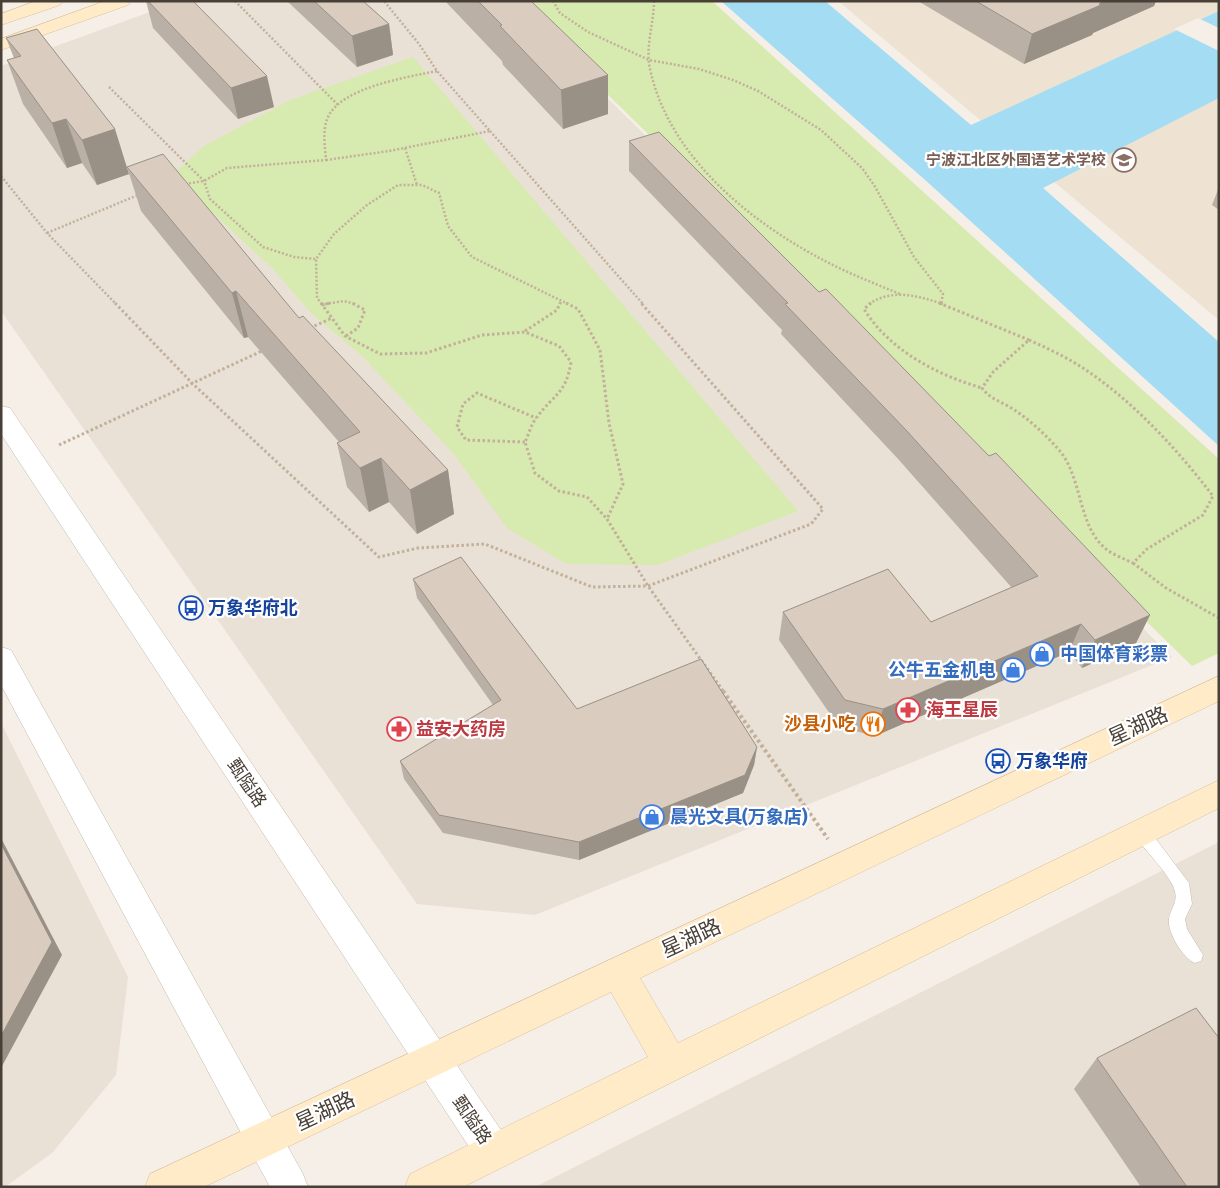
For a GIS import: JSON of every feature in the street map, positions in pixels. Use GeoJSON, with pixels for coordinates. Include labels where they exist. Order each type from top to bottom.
{"type":"FeatureCollection","features":[{"type":"Feature","properties":{"kind":"street"},"geometry":{"type":"LineString","coordinates":[[1,20],[54,1]]}},
{"type":"Feature","properties":{"kind":"street"},"geometry":{"type":"LineString","coordinates":[[1,45],[122,1]]}},
{"type":"Feature","properties":{"kind":"street","name":"甄隘路"},"geometry":{"type":"LineString","coordinates":[[1,414],[494,1152]]}},
{"type":"Feature","properties":{"kind":"street"},"geometry":{"type":"LineString","coordinates":[[1,658],[290,1187]]}},
{"type":"Feature","properties":{"kind":"street","name":"星湖路"},"geometry":{"type":"LineString","coordinates":[[163,1187],[1219,688]]}},
{"type":"Feature","properties":{"kind":"street"},"geometry":{"type":"LineString","coordinates":[[423,1187],[1219,793]]}},
{"type":"Feature","properties":{"kind":"street"},"geometry":{"type":"LineString","coordinates":[[618,972],[672,1064]]}},
{"type":"Feature","properties":{"kind":"lane"},"geometry":{"type":"LineString","coordinates":[[1141,832],[1181,882],[1184,904],[1178,919],[1179,931],[1195,955]]}},
{"type":"Feature","properties":{"kind":"path"},"geometry":{"type":"LineString","coordinates":[[235,1],[338,105]]}},
{"type":"Feature","properties":{"kind":"path"},"geometry":{"type":"LineString","coordinates":[[1,176],[47,233],[194,384],[380,557],[418,548],[485,544],[592,587],[648,586],[810,524],[823,509],[437,71],[419,44],[384,1]]}},
{"type":"Feature","properties":{"kind":"path"},"geometry":{"type":"LineString","coordinates":[[553,1],[560,13],[588,32],[649,60],[699,69],[733,80],[758,91],[798,114],[837,144],[862,168],[874,185],[914,257],[943,294],[941,305]]}},
{"type":"Feature","properties":{"kind":"path"},"geometry":{"type":"LineString","coordinates":[[654,1],[654,23],[649,60],[661,105],[677,136],[696,160],[741,206],[780,236],[844,271],[900,294],[941,305],[1029,340],[1088,371],[1117,396],[1197,473],[1214,496],[1203,515],[1148,548],[1133,563]]}},
{"type":"Feature","properties":{"kind":"path"},"geometry":{"type":"LineString","coordinates":[[326,160],[324,140],[328,116],[338,105],[364,91],[399,79],[437,71]]}},
{"type":"Feature","properties":{"kind":"path"},"geometry":{"type":"LineString","coordinates":[[110,87],[204,181],[210,199],[263,247],[294,257],[316,259]]}},
{"type":"Feature","properties":{"kind":"path"},"geometry":{"type":"LineString","coordinates":[[177,185],[204,181],[227,168],[326,160],[490,132]]}},
{"type":"Feature","properties":{"kind":"path"},"geometry":{"type":"LineString","coordinates":[[405,148],[417,185]]}},
{"type":"Feature","properties":{"kind":"path"},"geometry":{"type":"LineString","coordinates":[[607,519],[624,484],[609,423],[600,350],[578,309],[472,257],[448,226],[439,193],[422,185],[398,185],[367,204],[334,234],[316,259],[317,298],[322,305],[345,336],[380,354],[426,353],[482,335],[525,332],[559,346],[571,362],[569,381],[556,400],[536,418],[525,442],[535,473],[559,491],[587,497],[607,519],[648,586],[846,864]]}},
{"type":"Feature","properties":{"kind":"path"},"geometry":{"type":"LineString","coordinates":[[47,233],[142,194]]}},
{"type":"Feature","properties":{"kind":"path"},"geometry":{"type":"LineString","coordinates":[[900,294],[869,303],[864,309],[868,320],[898,348],[968,386],[982,388],[987,396],[1013,409],[1036,428],[1060,451],[1073,476],[1091,532],[1106,550],[1133,563],[1166,588],[1219,618]]}},
{"type":"Feature","properties":{"kind":"path"},"geometry":{"type":"LineString","coordinates":[[322,305],[338,301],[354,302],[365,310],[358,328],[345,336]]}},
{"type":"Feature","properties":{"kind":"path"},"geometry":{"type":"LineString","coordinates":[[525,332],[557,310],[561,301]]}},
{"type":"Feature","properties":{"kind":"path"},"geometry":{"type":"LineString","coordinates":[[306,330],[332,318]]}},
{"type":"Feature","properties":{"kind":"path"},"geometry":{"type":"LineString","coordinates":[[982,388],[993,372],[1029,340]]}},
{"type":"Feature","properties":{"kind":"path"},"geometry":{"type":"LineString","coordinates":[[31,458],[271,347]]}},
{"type":"Feature","properties":{"kind":"path"},"geometry":{"type":"LineString","coordinates":[[525,442],[466,440],[457,427],[463,404],[477,393],[536,418]]}},
{"type":"Feature","properties":{"kind":"shaded area"},"geometry":{"type":"Polygon","coordinates":[[[180,1],[508,1],[1172,657],[535,915],[417,904],[1,311],[1,66],[180,1]]]}},
{"type":"Feature","properties":{"kind":"shaded area","name":"宁波江北区外国语艺术学校"},"geometry":{"type":"Polygon","coordinates":[[[838,1],[1219,1],[1219,320],[838,1]]]}},
{"type":"Feature","properties":{"kind":"shaded area"},"geometry":{"type":"Polygon","coordinates":[[[1,723],[128,977],[116,1075],[52,1153],[5,1187],[1,1187],[1,723]]]}},
{"type":"Feature","properties":{"kind":"shaded area"},"geometry":{"type":"Polygon","coordinates":[[[1219,842],[1219,1187],[535,1187],[1219,842]]]}},
{"type":"Feature","properties":{"kind":"green space"},"geometry":{"type":"Polygon","coordinates":[[[512,1],[712,1],[1219,459],[1219,653],[1192,666],[512,1]]]}},
{"type":"Feature","properties":{"kind":"green space"},"geometry":{"type":"Polygon","coordinates":[[[413,57],[798,511],[658,565],[566,564],[507,528],[453,453],[362,356],[310,312],[273,269],[172,175],[204,146],[290,100],[413,57]]]}},
{"type":"Feature","properties":{"kind":"water"},"geometry":{"type":"Polygon","coordinates":[[[721,1],[825,1],[971,125],[1219,11],[1219,98],[1043,188],[1219,342],[1219,446],[924,179],[721,1]]]}},
{"type":"Feature","properties":{"kind":"pier"},"geometry":{"type":"Polygon","coordinates":[[[1198,18],[1219,28],[1219,51],[1174,29],[1198,18]]]}},
{"type":"Feature","properties":{"kind":"building"},"geometry":{"type":"Polygon","coordinates":[[[148,1],[193,1],[267,76],[231,88],[148,1]]]}},
{"type":"Feature","properties":{"kind":"building"},"geometry":{"type":"Polygon","coordinates":[[[314,1],[363,1],[389,24],[352,36],[314,1]]]}},
{"type":"Feature","properties":{"kind":"building"},"geometry":{"type":"Polygon","coordinates":[[[478,1],[531,1],[608,75],[561,90],[478,1]]]}},
{"type":"Feature","properties":{"kind":"building"},"geometry":{"type":"Polygon","coordinates":[[[976,1],[1104,1],[1099,4],[1101,5],[1032,34],[976,1]]]}},
{"type":"Feature","properties":{"kind":"building"},"geometry":{"type":"Polygon","coordinates":[[[37,29],[115,129],[82,140],[66,119],[52,123],[7,60],[21,56],[6,38],[37,29]]]}},
{"type":"Feature","properties":{"kind":"building"},"geometry":{"type":"Polygon","coordinates":[[[659,132],[819,292],[826,289],[989,456],[996,453],[1150,615],[1095,640],[1081,624],[883,709],[845,700],[783,612],[888,569],[931,622],[1038,576],[906,430],[785,304],[788,303],[629,141],[659,132]]]}},
{"type":"Feature","properties":{"kind":"building"},"geometry":{"type":"Polygon","coordinates":[[[163,154],[299,318],[303,316],[448,470],[410,490],[381,458],[360,468],[337,443],[360,432],[236,291],[232,293],[127,167],[163,154]]]}},
{"type":"Feature","properties":{"kind":"building"},"geometry":{"type":"Polygon","coordinates":[[[461,557],[577,709],[701,659],[757,747],[745,775],[579,842],[439,815],[400,761],[501,700],[413,579],[461,557]]]}},
{"type":"Feature","properties":{"kind":"building"},"geometry":{"type":"Polygon","coordinates":[[[1,844],[52,942],[1,1036],[1,844]]]}},
{"type":"Feature","properties":{"kind":"building"},"geometry":{"type":"Polygon","coordinates":[[[1196,1008],[1219,1038],[1219,1187],[1187,1187],[1097,1058],[1196,1008]]]}},
{"type":"Feature","properties":{"kind":"place","name":"宁波江北区外国语艺术学校"},"geometry":{"type":"Point","coordinates":[1124,160]}},
{"type":"Feature","properties":{"kind":"place","name":"万象华府北"},"geometry":{"type":"Point","coordinates":[191,608]}},
{"type":"Feature","properties":{"kind":"place","name":"中国体育彩票"},"geometry":{"type":"Point","coordinates":[1042,654]}},
{"type":"Feature","properties":{"kind":"place","name":"公牛五金机电"},"geometry":{"type":"Point","coordinates":[1013,670]}},
{"type":"Feature","properties":{"kind":"place","name":"海王星辰"},"geometry":{"type":"Point","coordinates":[908,710]}},
{"type":"Feature","properties":{"kind":"place","name":"沙县小吃"},"geometry":{"type":"Point","coordinates":[873,724]}},
{"type":"Feature","properties":{"kind":"place","name":"益安大药房"},"geometry":{"type":"Point","coordinates":[399,729]}},
{"type":"Feature","properties":{"kind":"place","name":"万象华府"},"geometry":{"type":"Point","coordinates":[998,761]}},
{"type":"Feature","properties":{"kind":"place","name":"晨光文具(万象店)"},"geometry":{"type":"Point","coordinates":[652,817]}}]}
